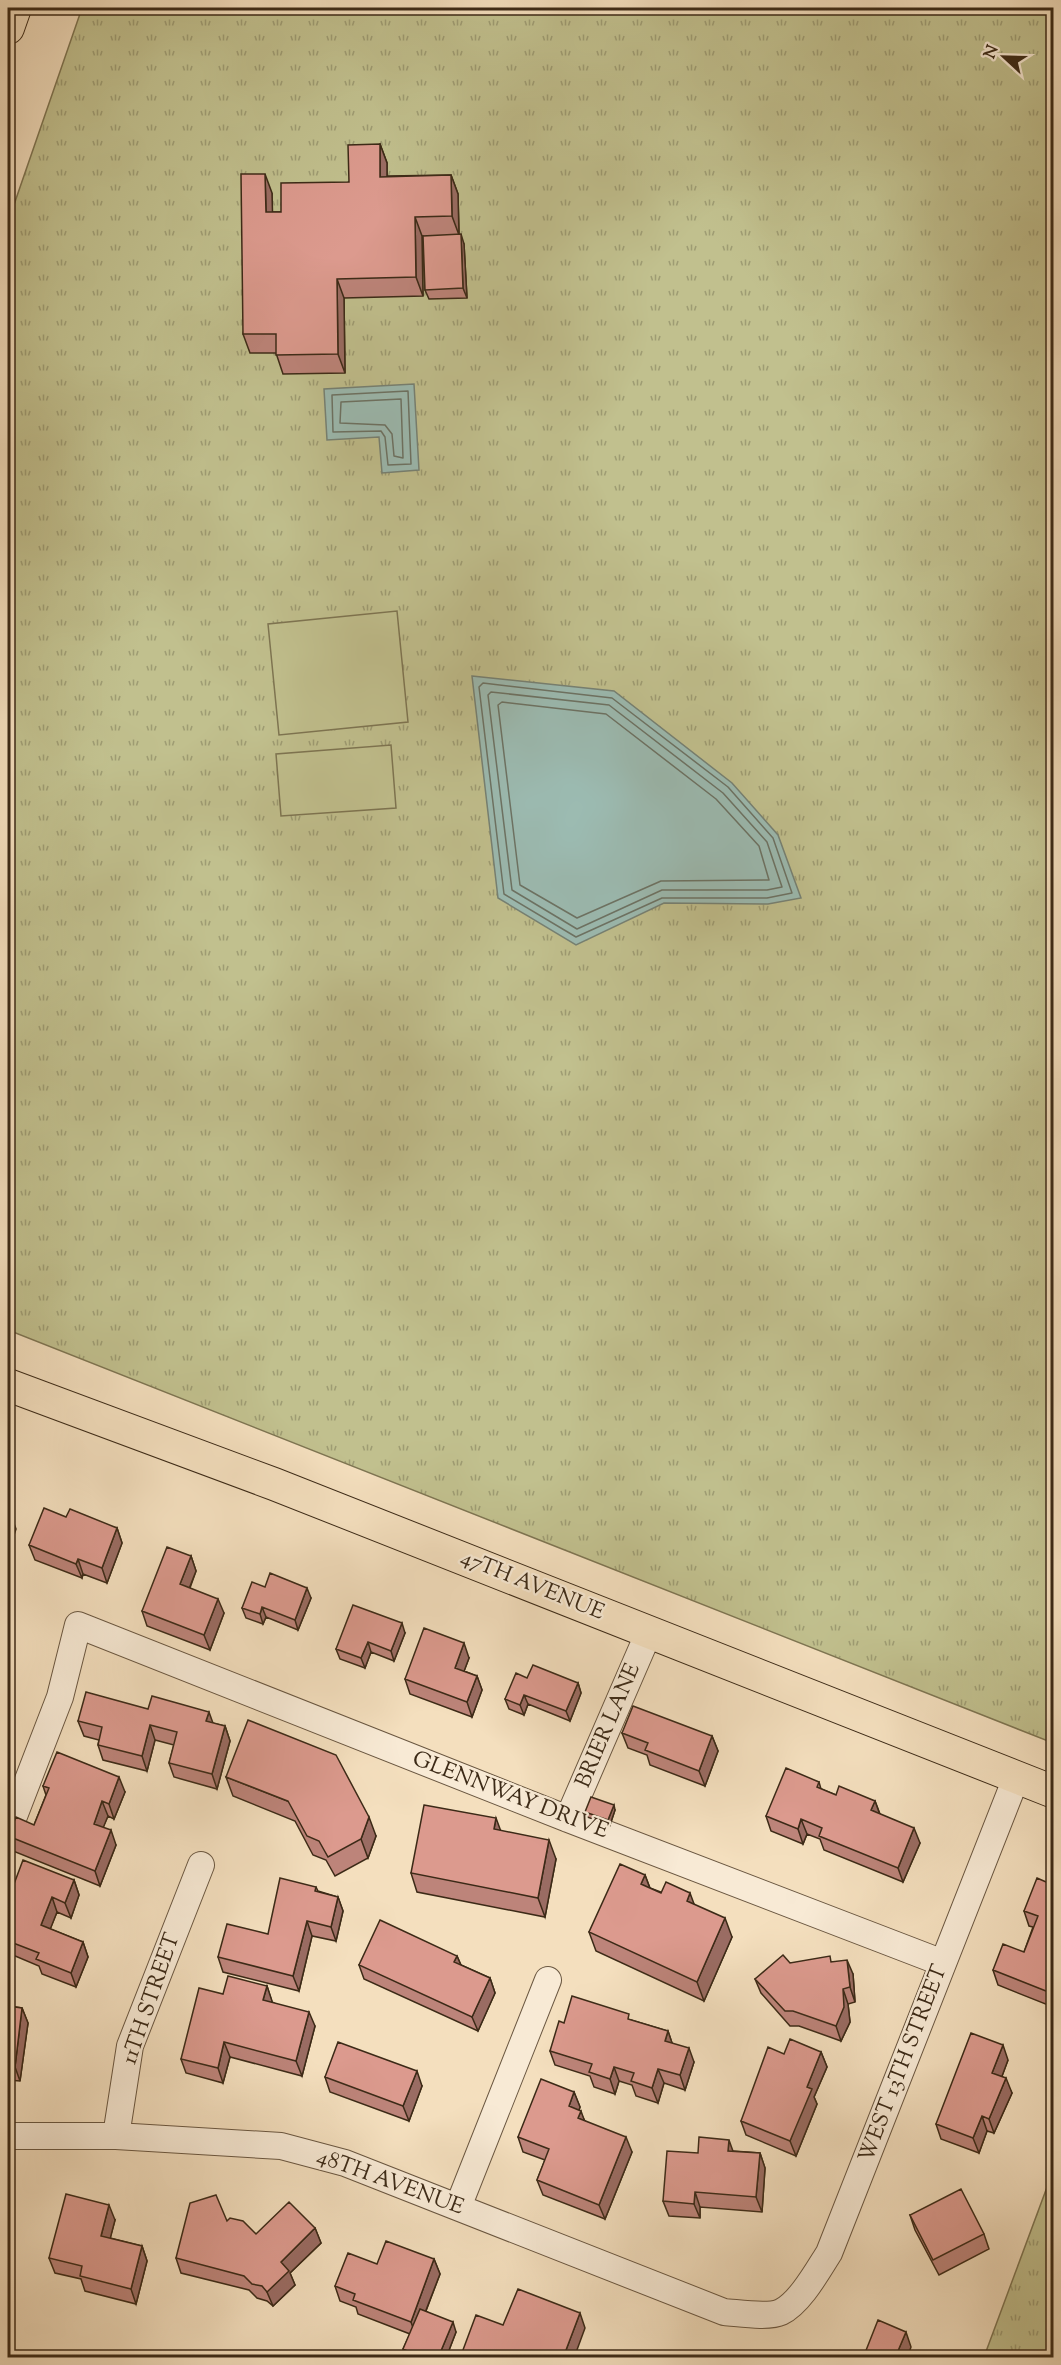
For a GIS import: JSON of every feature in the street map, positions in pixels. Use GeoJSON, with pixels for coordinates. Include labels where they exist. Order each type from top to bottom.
{"type":"FeatureCollection","features":[{"type":"Feature","properties":{"kind":"main road"},"geometry":{"type":"LineString","coordinates":[[8,28],[15,8]]}},
{"type":"Feature","properties":{"kind":"main road","name":"47TH AVENUE"},"geometry":{"type":"LineString","coordinates":[[8,1385],[274,1484],[1053,1792]]}},
{"type":"Feature","properties":{"kind":"street","name":"GLENNWAY DRIVE"},"geometry":{"type":"LineString","coordinates":[[9,1829],[60,1697],[78,1625],[568,1819],[943,1963]]}},
{"type":"Feature","properties":{"kind":"street","name":"BRIER LANE"},"geometry":{"type":"LineString","coordinates":[[568,1819],[649,1632]]}},
{"type":"Feature","properties":{"kind":"street","name":"WEST 13TH STREET"},"geometry":{"type":"LineString","coordinates":[[754,2314],[781,2312],[805,2289],[829,2253],[1016,1778]]}},
{"type":"Feature","properties":{"kind":"street","name":"11TH STREET"},"geometry":{"type":"LineString","coordinates":[[116,2136],[130,2046],[201,1865]]}},
{"type":"Feature","properties":{"kind":"street"},"geometry":{"type":"LineString","coordinates":[[458,2207],[548,1980]]}},
{"type":"Feature","properties":{"kind":"street","name":"48TH AVENUE"},"geometry":{"type":"LineString","coordinates":[[8,2136],[116,2136],[281,2146],[345,2163],[724,2312],[754,2314]]}},
{"type":"Feature","properties":{"kind":"green space"},"geometry":{"type":"Polygon","coordinates":[[[82,8],[1053,8],[1053,1743],[8,1330],[8,222],[82,8]]]}},
{"type":"Feature","properties":{"kind":"green space"},"geometry":{"type":"Polygon","coordinates":[[[397,611],[408,722],[279,735],[268,624],[397,611]]]}},
{"type":"Feature","properties":{"kind":"green space"},"geometry":{"type":"Polygon","coordinates":[[[391,745],[396,808],[281,816],[276,754],[391,745]]]}},
{"type":"Feature","properties":{"kind":"green space"},"geometry":{"type":"Polygon","coordinates":[[[1053,2171],[1053,2357],[984,2357],[1053,2171]]]}},
{"type":"Feature","properties":{"kind":"water"},"geometry":{"type":"Polygon","coordinates":[[[414,384],[419,470],[382,473],[379,437],[327,440],[324,389],[414,384]]]}},
{"type":"Feature","properties":{"kind":"water"},"geometry":{"type":"Polygon","coordinates":[[[472,676],[614,691],[732,783],[778,835],[801,898],[768,904],[664,903],[576,945],[498,898],[472,676]]]}},
{"type":"Feature","properties":{"kind":"building"},"geometry":{"type":"Polygon","coordinates":[[[380,144],[380,177],[451,175],[452,216],[415,217],[416,277],[337,279],[338,354],[276,355],[276,334],[243,334],[241,174],[265,174],[266,212],[281,212],[281,183],[349,182],[348,145],[380,144]]]}},
{"type":"Feature","properties":{"kind":"building"},"geometry":{"type":"Polygon","coordinates":[[[461,234],[463,288],[425,290],[423,236],[461,234]]]}},
{"type":"Feature","properties":{"kind":"building"},"geometry":{"type":"Polygon","coordinates":[[[44,1508],[66,1517],[70,1509],[117,1528],[102,1568],[78,1559],[76,1564],[29,1545],[44,1508]]]}},
{"type":"Feature","properties":{"kind":"building"},"geometry":{"type":"Polygon","coordinates":[[[167,1547],[191,1556],[180,1584],[218,1599],[204,1635],[142,1611],[167,1547]]]}},
{"type":"Feature","properties":{"kind":"building"},"geometry":{"type":"Polygon","coordinates":[[[270,1573],[307,1588],[295,1620],[262,1607],[260,1614],[242,1608],[252,1582],[265,1587],[270,1573]]]}},
{"type":"Feature","properties":{"kind":"building"},"geometry":{"type":"Polygon","coordinates":[[[353,1605],[402,1623],[391,1651],[368,1642],[361,1658],[336,1649],[353,1605]]]}},
{"type":"Feature","properties":{"kind":"building"},"geometry":{"type":"Polygon","coordinates":[[[424,1628],[464,1643],[455,1668],[477,1676],[467,1702],[405,1679],[424,1628]]]}},
{"type":"Feature","properties":{"kind":"building"},"geometry":{"type":"Polygon","coordinates":[[[533,1665],[578,1683],[566,1711],[524,1695],[520,1705],[505,1699],[516,1673],[527,1678],[533,1665]]]}},
{"type":"Feature","properties":{"kind":"building"},"geometry":{"type":"Polygon","coordinates":[[[86,1692],[148,1709],[152,1696],[209,1712],[206,1721],[225,1726],[212,1774],[169,1763],[177,1732],[150,1725],[142,1756],[98,1745],[102,1727],[78,1721],[86,1692]]]}},
{"type":"Feature","properties":{"kind":"building"},"geometry":{"type":"Polygon","coordinates":[[[633,1706],[712,1736],[699,1771],[645,1750],[648,1743],[622,1733],[633,1706]]]}},
{"type":"Feature","properties":{"kind":"building"},"geometry":{"type":"Polygon","coordinates":[[[248,1720],[336,1755],[369,1817],[361,1839],[328,1857],[319,1841],[307,1836],[288,1801],[226,1777],[248,1720]]]}},
{"type":"Feature","properties":{"kind":"building"},"geometry":{"type":"Polygon","coordinates":[[[57,1752],[119,1777],[109,1804],[102,1801],[94,1824],[111,1830],[95,1871],[8,1836],[16,1817],[34,1825],[49,1788],[43,1786],[57,1752]]]}},
{"type":"Feature","properties":{"kind":"building"},"geometry":{"type":"Polygon","coordinates":[[[786,1768],[819,1782],[817,1787],[836,1795],[839,1786],[875,1801],[871,1810],[914,1828],[898,1868],[819,1836],[822,1828],[801,1819],[798,1829],[766,1816],[786,1768]]]}},
{"type":"Feature","properties":{"kind":"building"},"geometry":{"type":"Polygon","coordinates":[[[591,1797],[614,1805],[608,1820],[585,1812],[591,1797]]]}},
{"type":"Feature","properties":{"kind":"building"},"geometry":{"type":"Polygon","coordinates":[[[424,1805],[496,1818],[494,1829],[549,1840],[538,1898],[411,1873],[424,1805]]]}},
{"type":"Feature","properties":{"kind":"building"},"geometry":{"type":"Polygon","coordinates":[[[23,1860],[74,1880],[65,1903],[52,1897],[41,1925],[83,1942],[71,1973],[36,1959],[39,1953],[8,1941],[8,1900],[23,1860]]]}},
{"type":"Feature","properties":{"kind":"building"},"geometry":{"type":"Polygon","coordinates":[[[620,1864],[645,1875],[641,1884],[661,1893],[666,1882],[690,1893],[687,1901],[725,1918],[697,1982],[589,1932],[620,1864]]]}},
{"type":"Feature","properties":{"kind":"building"},"geometry":{"type":"Polygon","coordinates":[[[280,1878],[316,1887],[315,1891],[338,1897],[331,1927],[307,1921],[293,1976],[218,1957],[227,1924],[268,1934],[280,1878]]]}},
{"type":"Feature","properties":{"kind":"building"},"geometry":{"type":"Polygon","coordinates":[[[1037,1878],[1053,1885],[1053,1988],[1051,1993],[993,1970],[1003,1944],[1024,1952],[1038,1916],[1024,1911],[1037,1878]]]}},
{"type":"Feature","properties":{"kind":"building"},"geometry":{"type":"Polygon","coordinates":[[[380,1920],[457,1956],[454,1962],[490,1978],[472,2017],[359,1965],[380,1920]]]}},
{"type":"Feature","properties":{"kind":"building"},"geometry":{"type":"Polygon","coordinates":[[[783,1955],[790,1963],[830,1956],[831,1962],[847,1960],[850,1987],[843,1989],[844,2007],[836,2026],[793,2011],[785,2011],[755,1979],[783,1955]]]}},
{"type":"Feature","properties":{"kind":"building"},"geometry":{"type":"Polygon","coordinates":[[[228,1976],[267,1986],[263,2000],[309,2012],[296,2061],[224,2042],[218,2068],[181,2059],[199,1988],[223,1994],[228,1976]]]}},
{"type":"Feature","properties":{"kind":"building"},"geometry":{"type":"Polygon","coordinates":[[[572,1996],[629,2014],[628,2019],[668,2031],[665,2041],[689,2048],[680,2075],[658,2069],[652,2088],[631,2081],[634,2073],[614,2067],[610,2079],[589,2072],[592,2064],[550,2051],[559,2021],[564,2023],[572,1996]]]}},
{"type":"Feature","properties":{"kind":"building"},"geometry":{"type":"Polygon","coordinates":[[[8,2006],[22,2008],[15,2067],[8,2066],[8,2006]]]}},
{"type":"Feature","properties":{"kind":"building"},"geometry":{"type":"Polygon","coordinates":[[[971,2033],[1003,2045],[992,2073],[1006,2078],[989,2119],[982,2116],[973,2138],[936,2124],[971,2033]]]}},
{"type":"Feature","properties":{"kind":"building"},"geometry":{"type":"Polygon","coordinates":[[[790,2039],[821,2052],[807,2087],[812,2089],[790,2141],[741,2121],[768,2047],[784,2054],[790,2039]]]}},
{"type":"Feature","properties":{"kind":"building"},"geometry":{"type":"Polygon","coordinates":[[[338,2042],[417,2071],[403,2106],[325,2077],[338,2042]]]}},
{"type":"Feature","properties":{"kind":"building"},"geometry":{"type":"Polygon","coordinates":[[[541,2079],[574,2092],[569,2106],[581,2111],[578,2118],[626,2137],[599,2205],[537,2180],[549,2149],[518,2137],[541,2079]]]}},
{"type":"Feature","properties":{"kind":"building"},"geometry":{"type":"Polygon","coordinates":[[[699,2137],[729,2140],[728,2151],[760,2153],[756,2197],[695,2192],[694,2204],[663,2201],[667,2151],[698,2153],[699,2137]]]}},
{"type":"Feature","properties":{"kind":"building"},"geometry":{"type":"Polygon","coordinates":[[[961,2189],[984,2234],[933,2260],[910,2215],[961,2189]]]}},
{"type":"Feature","properties":{"kind":"building"},"geometry":{"type":"Polygon","coordinates":[[[66,2194],[109,2205],[101,2236],[142,2246],[131,2289],[80,2276],[82,2266],[49,2258],[66,2194]]]}},
{"type":"Feature","properties":{"kind":"building"},"geometry":{"type":"Polygon","coordinates":[[[216,2195],[227,2221],[230,2218],[243,2221],[256,2234],[289,2202],[315,2228],[281,2262],[289,2271],[267,2292],[262,2286],[252,2284],[244,2276],[176,2258],[190,2203],[216,2195]]]}},
{"type":"Feature","properties":{"kind":"building"},"geometry":{"type":"Polygon","coordinates":[[[386,2241],[434,2259],[411,2322],[353,2300],[355,2294],[335,2286],[348,2253],[377,2264],[386,2241]]]}},
{"type":"Feature","properties":{"kind":"building"},"geometry":{"type":"Polygon","coordinates":[[[518,2289],[580,2313],[563,2358],[485,2358],[480,2356],[480,2358],[460,2358],[476,2315],[503,2325],[518,2289]]]}},
{"type":"Feature","properties":{"kind":"building"},"geometry":{"type":"Polygon","coordinates":[[[420,2309],[453,2322],[438,2358],[423,2358],[403,2349],[420,2309]]]}},
{"type":"Feature","properties":{"kind":"building"},"geometry":{"type":"Polygon","coordinates":[[[878,2320],[906,2332],[895,2358],[863,2358],[878,2320]]]}}]}
